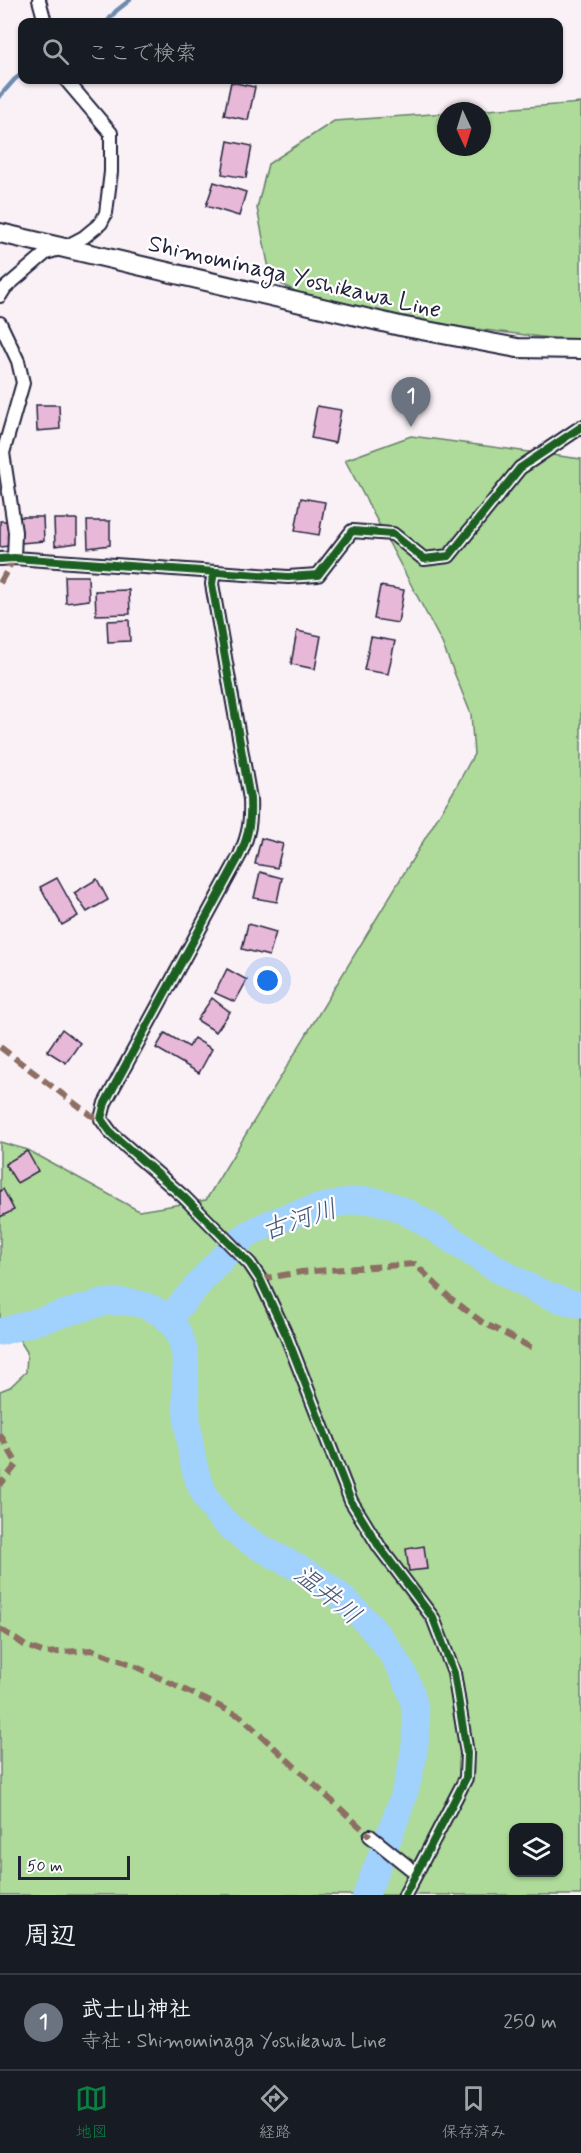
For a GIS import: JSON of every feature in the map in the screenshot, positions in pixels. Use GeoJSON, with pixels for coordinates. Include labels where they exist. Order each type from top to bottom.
{"type":"FeatureCollection","features":[{"type":"Feature","properties":{"kind":"main road","name":"Shimominaga Yoshikawa Line"},"geometry":{"type":"LineString","coordinates":[[0,233],[400,326],[517,348],[581,349]]}},
{"type":"Feature","properties":{"kind":"street"},"geometry":{"type":"LineString","coordinates":[[39,0],[44,18]]}},
{"type":"Feature","properties":{"kind":"street"},"geometry":{"type":"LineString","coordinates":[[0,296],[5,288],[46,253],[63,248],[84,237],[101,223],[106,213],[111,172],[111,133],[69,84]]}},
{"type":"Feature","properties":{"kind":"street"},"geometry":{"type":"LineString","coordinates":[[0,323],[18,361],[23,383],[3,453],[15,532],[14,558]]}},
{"type":"Feature","properties":{"kind":"street"},"geometry":{"type":"LineString","coordinates":[[0,559],[14,558],[288,577],[318,575],[352,531],[393,534],[424,559],[449,556],[520,468],[581,427]]}},
{"type":"Feature","properties":{"kind":"street"},"geometry":{"type":"LineString","coordinates":[[214,572],[212,584],[250,799],[249,834],[240,855],[105,1103],[101,1119],[112,1134],[185,1198],[250,1264],[260,1279],[279,1318],[351,1501],[380,1548],[433,1618],[454,1673],[467,1753],[466,1778],[414,1870],[405,1895]]}},
{"type":"Feature","properties":{"kind":"street"},"geometry":{"type":"LineString","coordinates":[[370,1836],[414,1870]]}},
{"type":"Feature","properties":{"kind":"green space"},"geometry":{"type":"Polygon","coordinates":[[[581,103],[581,339],[565,340],[460,327],[366,309],[303,295],[271,279],[257,208],[268,164],[334,121],[437,114],[437,156],[491,156],[491,110],[581,103]]]}},
{"type":"Feature","properties":{"kind":"green space"},"geometry":{"type":"Polygon","coordinates":[[[411,436],[581,459],[581,1895],[0,1895],[0,1391],[10,1387],[26,1372],[27,1352],[14,1331],[0,1323],[0,1142],[28,1150],[139,1211],[206,1200],[474,754],[471,714],[442,643],[345,460],[411,436]]]}},
{"type":"Feature","properties":{"kind":"building"},"geometry":{"type":"Polygon","coordinates":[[[231,84],[255,87],[248,120],[224,115],[231,84]]]}},
{"type":"Feature","properties":{"kind":"building"},"geometry":{"type":"Polygon","coordinates":[[[228,141],[252,146],[246,178],[222,174],[228,141]]]}},
{"type":"Feature","properties":{"kind":"building"},"geometry":{"type":"Polygon","coordinates":[[[214,182],[246,192],[239,216],[206,206],[214,182]]]}},
{"type":"Feature","properties":{"kind":"building"},"geometry":{"type":"Polygon","coordinates":[[[36,405],[59,405],[60,429],[37,431],[36,405]]]}},
{"type":"Feature","properties":{"kind":"building"},"geometry":{"type":"Polygon","coordinates":[[[317,406],[341,410],[335,443],[311,438],[317,406]]]}},
{"type":"Feature","properties":{"kind":"building"},"geometry":{"type":"Polygon","coordinates":[[[301,498],[325,502],[319,535],[295,531],[301,498]]]}},
{"type":"Feature","properties":{"kind":"building"},"geometry":{"type":"Polygon","coordinates":[[[20,517],[43,517],[44,541],[21,543],[20,517]]]}},
{"type":"Feature","properties":{"kind":"building"},"geometry":{"type":"Polygon","coordinates":[[[54,519],[77,519],[77,543],[55,546],[54,519]]]}},
{"type":"Feature","properties":{"kind":"building"},"geometry":{"type":"Polygon","coordinates":[[[0,521],[8,521],[9,546],[0,547],[0,521]]]}},
{"type":"Feature","properties":{"kind":"building"},"geometry":{"type":"Polygon","coordinates":[[[87,521],[110,521],[110,545],[88,548],[87,521]]]}},
{"type":"Feature","properties":{"kind":"building"},"geometry":{"type":"Polygon","coordinates":[[[65,576],[88,576],[89,600],[66,603],[65,576]]]}},
{"type":"Feature","properties":{"kind":"building"},"geometry":{"type":"Polygon","coordinates":[[[380,586],[404,590],[398,623],[374,619],[380,586]]]}},
{"type":"Feature","properties":{"kind":"building"},"geometry":{"type":"Polygon","coordinates":[[[129,590],[130,614],[96,615],[95,591],[129,590]]]}},
{"type":"Feature","properties":{"kind":"building"},"geometry":{"type":"Polygon","coordinates":[[[129,620],[130,641],[108,642],[107,621],[129,620]]]}},
{"type":"Feature","properties":{"kind":"building"},"geometry":{"type":"Polygon","coordinates":[[[297,631],[321,636],[315,669],[291,664],[297,631]]]}},
{"type":"Feature","properties":{"kind":"building"},"geometry":{"type":"Polygon","coordinates":[[[371,637],[395,641],[388,674],[364,670],[371,637]]]}},
{"type":"Feature","properties":{"kind":"building"},"geometry":{"type":"Polygon","coordinates":[[[261,838],[283,844],[277,868],[255,864],[261,838]]]}},
{"type":"Feature","properties":{"kind":"building"},"geometry":{"type":"Polygon","coordinates":[[[260,872],[282,878],[277,902],[254,898],[260,872]]]}},
{"type":"Feature","properties":{"kind":"building"},"geometry":{"type":"Polygon","coordinates":[[[57,878],[78,916],[62,925],[40,887],[57,878]]]}},
{"type":"Feature","properties":{"kind":"building"},"geometry":{"type":"Polygon","coordinates":[[[97,879],[108,900],[87,912],[74,893],[97,879]]]}},
{"type":"Feature","properties":{"kind":"building"},"geometry":{"type":"Polygon","coordinates":[[[248,924],[276,932],[269,956],[242,949],[248,924]]]}},
{"type":"Feature","properties":{"kind":"building"},"geometry":{"type":"Polygon","coordinates":[[[227,969],[247,980],[235,1002],[215,993],[227,969]]]}},
{"type":"Feature","properties":{"kind":"building"},"geometry":{"type":"Polygon","coordinates":[[[212,998],[230,1012],[216,1032],[197,1020],[212,998]]]}},
{"type":"Feature","properties":{"kind":"building"},"geometry":{"type":"Polygon","coordinates":[[[62,1029],[80,1043],[66,1063],[47,1051],[62,1029]]]}},
{"type":"Feature","properties":{"kind":"building"},"geometry":{"type":"Polygon","coordinates":[[[165,1033],[189,1047],[194,1038],[212,1049],[199,1073],[156,1048],[165,1033]]]}},
{"type":"Feature","properties":{"kind":"building"},"geometry":{"type":"Polygon","coordinates":[[[27,1151],[38,1171],[17,1183],[5,1164],[27,1151]]]}},
{"type":"Feature","properties":{"kind":"building"},"geometry":{"type":"Polygon","coordinates":[[[3,1189],[14,1210],[0,1217],[0,1191],[3,1189]]]}},
{"type":"Feature","properties":{"kind":"building"},"geometry":{"type":"Polygon","coordinates":[[[424,1546],[427,1569],[409,1571],[406,1549],[424,1546]]]}},
{"type":"Feature","properties":{"kind":"waterway"},"geometry":{"type":"LineString","coordinates":[[110,18],[130,0]]}},
{"type":"Feature","properties":{"kind":"waterway"},"geometry":{"type":"LineString","coordinates":[[0,96],[18,77]]}},
{"type":"Feature","properties":{"kind":"waterway","name":"古河川"},"geometry":{"type":"LineString","coordinates":[[168,1319],[222,1258],[253,1232],[268,1224],[306,1211],[362,1200],[385,1203],[405,1211],[529,1287],[581,1305]]}},
{"type":"Feature","properties":{"kind":"waterway","name":"温井川"},"geometry":{"type":"LineString","coordinates":[[0,1332],[101,1303],[130,1302],[144,1305],[167,1318],[182,1341],[191,1452],[197,1477],[207,1499],[216,1512],[237,1533],[321,1581],[337,1594],[370,1626],[397,1662],[413,1699],[416,1722],[415,1746],[403,1799],[366,1895]]}},
{"type":"Feature","properties":{"kind":"marked path"},"geometry":{"type":"LineString","coordinates":[[0,583],[14,558]]}},
{"type":"Feature","properties":{"kind":"marked path"},"geometry":{"type":"LineString","coordinates":[[0,1047],[90,1115],[101,1119]]}},
{"type":"Feature","properties":{"kind":"marked path"},"geometry":{"type":"LineString","coordinates":[[260,1279],[301,1272],[415,1264],[449,1297],[482,1322],[536,1350]]}},
{"type":"Feature","properties":{"kind":"marked path"},"geometry":{"type":"LineString","coordinates":[[0,1434],[17,1464],[0,1485]]}},
{"type":"Feature","properties":{"kind":"marked path"},"geometry":{"type":"LineString","coordinates":[[0,1629],[26,1646],[45,1653],[93,1650],[130,1664],[240,1716],[370,1836]]}},
{"type":"Feature","properties":{"kind":"cycle path"},"geometry":{"type":"LineString","coordinates":[[0,559],[14,558],[288,577],[318,575],[352,531],[393,534],[424,559],[449,556],[520,468],[581,427]]}},
{"type":"Feature","properties":{"kind":"cycle path"},"geometry":{"type":"LineString","coordinates":[[214,572],[212,584],[250,799],[249,828],[240,855],[105,1103],[101,1119],[112,1134],[185,1198],[250,1264],[260,1279],[287,1337],[351,1501],[380,1548],[433,1618],[454,1673],[467,1753],[466,1778],[405,1895]]}},
{"type":"Feature","properties":{"kind":"place","name":"武士山神社"},"geometry":{"type":"Point","coordinates":[411,427]}}]}
